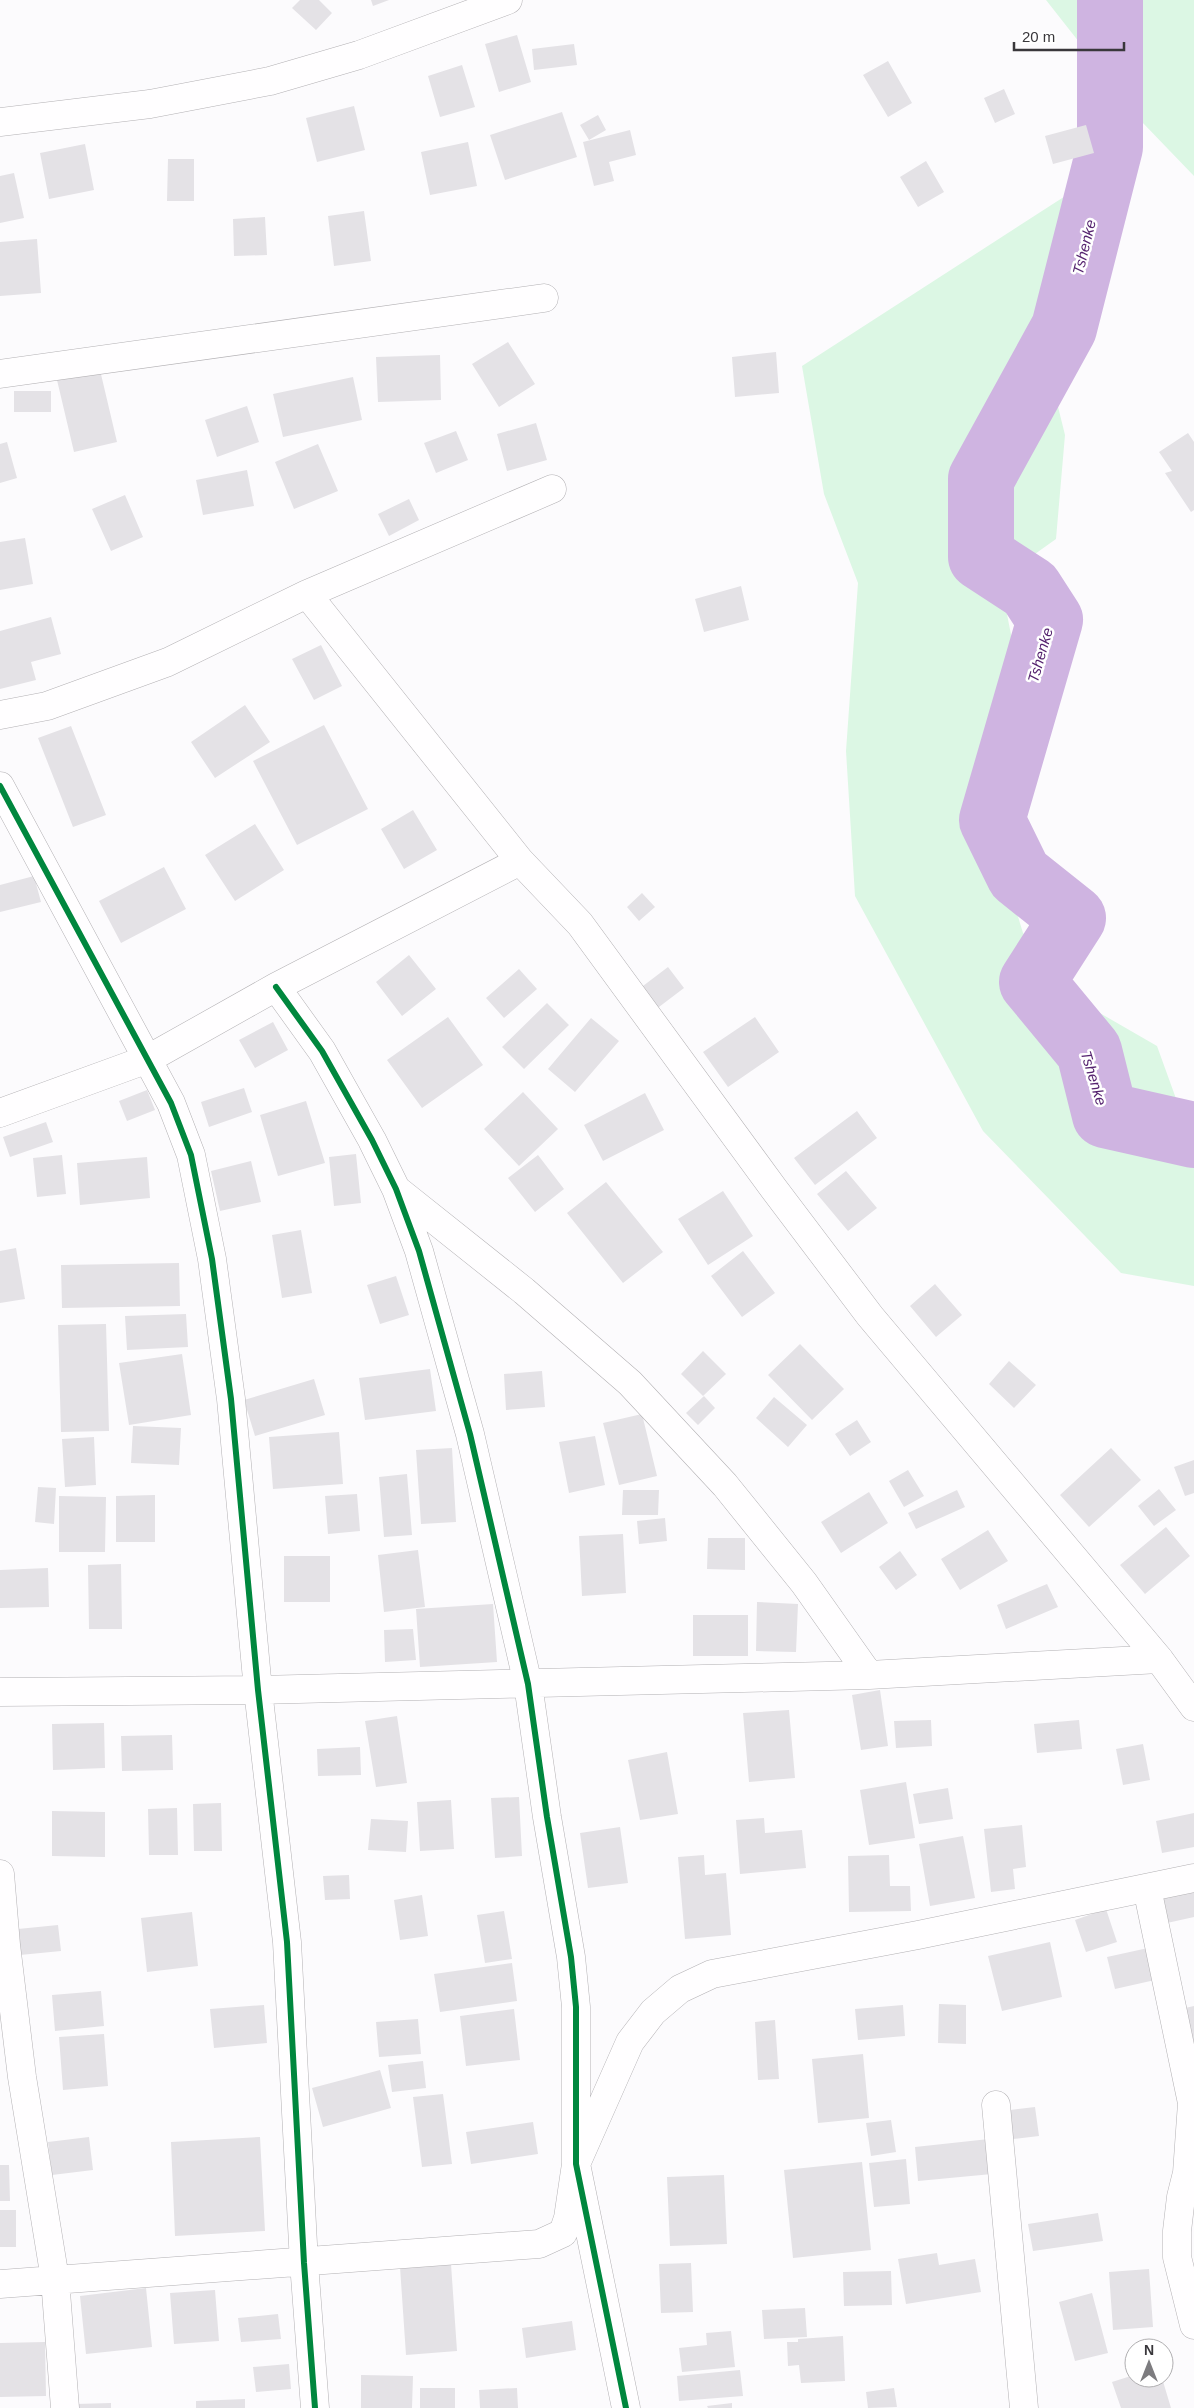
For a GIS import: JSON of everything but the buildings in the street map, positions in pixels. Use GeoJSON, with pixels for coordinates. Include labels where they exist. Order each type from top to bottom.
{"type":"FeatureCollection","features":[{"type":"Feature","properties":{"kind":"street"},"geometry":{"type":"LineString","coordinates":[[0,122],[150,104],[270,81],[359,55],[508,0]]}},
{"type":"Feature","properties":{"kind":"street"},"geometry":{"type":"LineString","coordinates":[[0,374],[544,298]]}},
{"type":"Feature","properties":{"kind":"street"},"geometry":{"type":"LineString","coordinates":[[0,715],[47,706],[168,662],[308,594],[552,489]]}},
{"type":"Feature","properties":{"kind":"street"},"geometry":{"type":"LineString","coordinates":[[308,594],[520,861],[580,924],[774,1189],[870,1316],[1159,1659],[1194,1707]]}},
{"type":"Feature","properties":{"kind":"street"},"geometry":{"type":"LineString","coordinates":[[0,786],[170,1103],[191,1155],[212,1259],[231,1399],[258,1690],[287,1942],[304,2263],[315,2408]]}},
{"type":"Feature","properties":{"kind":"street"},"geometry":{"type":"LineString","coordinates":[[0,1113],[148,1059],[276,987],[520,861]]}},
{"type":"Feature","properties":{"kind":"street"},"geometry":{"type":"LineString","coordinates":[[0,2284],[304,2263],[540,2244],[563,2233],[568,2218],[576,2164],[576,2007],[570,1957],[528,1684],[470,1434],[419,1251],[396,1189],[372,1140],[322,1051],[276,987]]}},
{"type":"Feature","properties":{"kind":"street"},"geometry":{"type":"LineString","coordinates":[[396,1189],[524,1291],[630,1384],[725,1485],[804,1583],[869,1675]]}},
{"type":"Feature","properties":{"kind":"street"},"geometry":{"type":"LineString","coordinates":[[0,1692],[258,1690],[869,1675],[1159,1659]]}},
{"type":"Feature","properties":{"kind":"street"},"geometry":{"type":"LineString","coordinates":[[0,1874],[6,1944],[22,2077],[56,2279],[65,2408]]}},
{"type":"Feature","properties":{"kind":"street"},"geometry":{"type":"LineString","coordinates":[[626,2408],[576,2164],[630,2042],[653,2012],[680,1990],[712,1974],[918,1935],[1194,1878]]}},
{"type":"Feature","properties":{"kind":"street"},"geometry":{"type":"LineString","coordinates":[[1147,1888],[1192,2103],[1187,2173],[1180,2198],[1177,2257],[1194,2325]]}},
{"type":"Feature","properties":{"kind":"street"},"geometry":{"type":"LineString","coordinates":[[996,2105],[1024,2408]]}},
{"type":"Feature","properties":{"kind":"green space"},"geometry":{"type":"Polygon","coordinates":[[[1046,0],[1194,0],[1194,176],[1142,122],[1046,0]]]}},
{"type":"Feature","properties":{"kind":"green space"},"geometry":{"type":"Polygon","coordinates":[[[1087,182],[1110,233],[1038,326],[1065,435],[1056,539],[1000,579],[1025,705],[987,776],[1003,867],[1023,933],[1079,1001],[1157,1046],[1187,1129],[1194,1132],[1194,1286],[1121,1273],[983,1131],[855,896],[846,751],[858,583],[824,494],[802,366],[1087,182]]]}},
{"type":"Feature","properties":{"kind":"waterway","name":"Tshenke"},"geometry":{"type":"LineString","coordinates":[[1110,0],[1110,147],[1064,328],[981,479],[981,557],[1030,589],[1050,620],[992,820],[1019,875],[1073,918],[1032,982],[1089,1051],[1105,1115],[1194,1135]]}},
{"type":"Feature","properties":{"kind":"cycle path"},"geometry":{"type":"LineString","coordinates":[[0,786],[171,1103],[191,1155],[212,1259],[231,1399],[258,1690],[287,1942],[304,2263],[315,2408]]}},
{"type":"Feature","properties":{"kind":"cycle path"},"geometry":{"type":"LineString","coordinates":[[276,987],[322,1051],[372,1140],[396,1189],[419,1251],[470,1434],[528,1684],[547,1817],[571,1957],[576,2007],[576,2164],[626,2408]]}}]}
